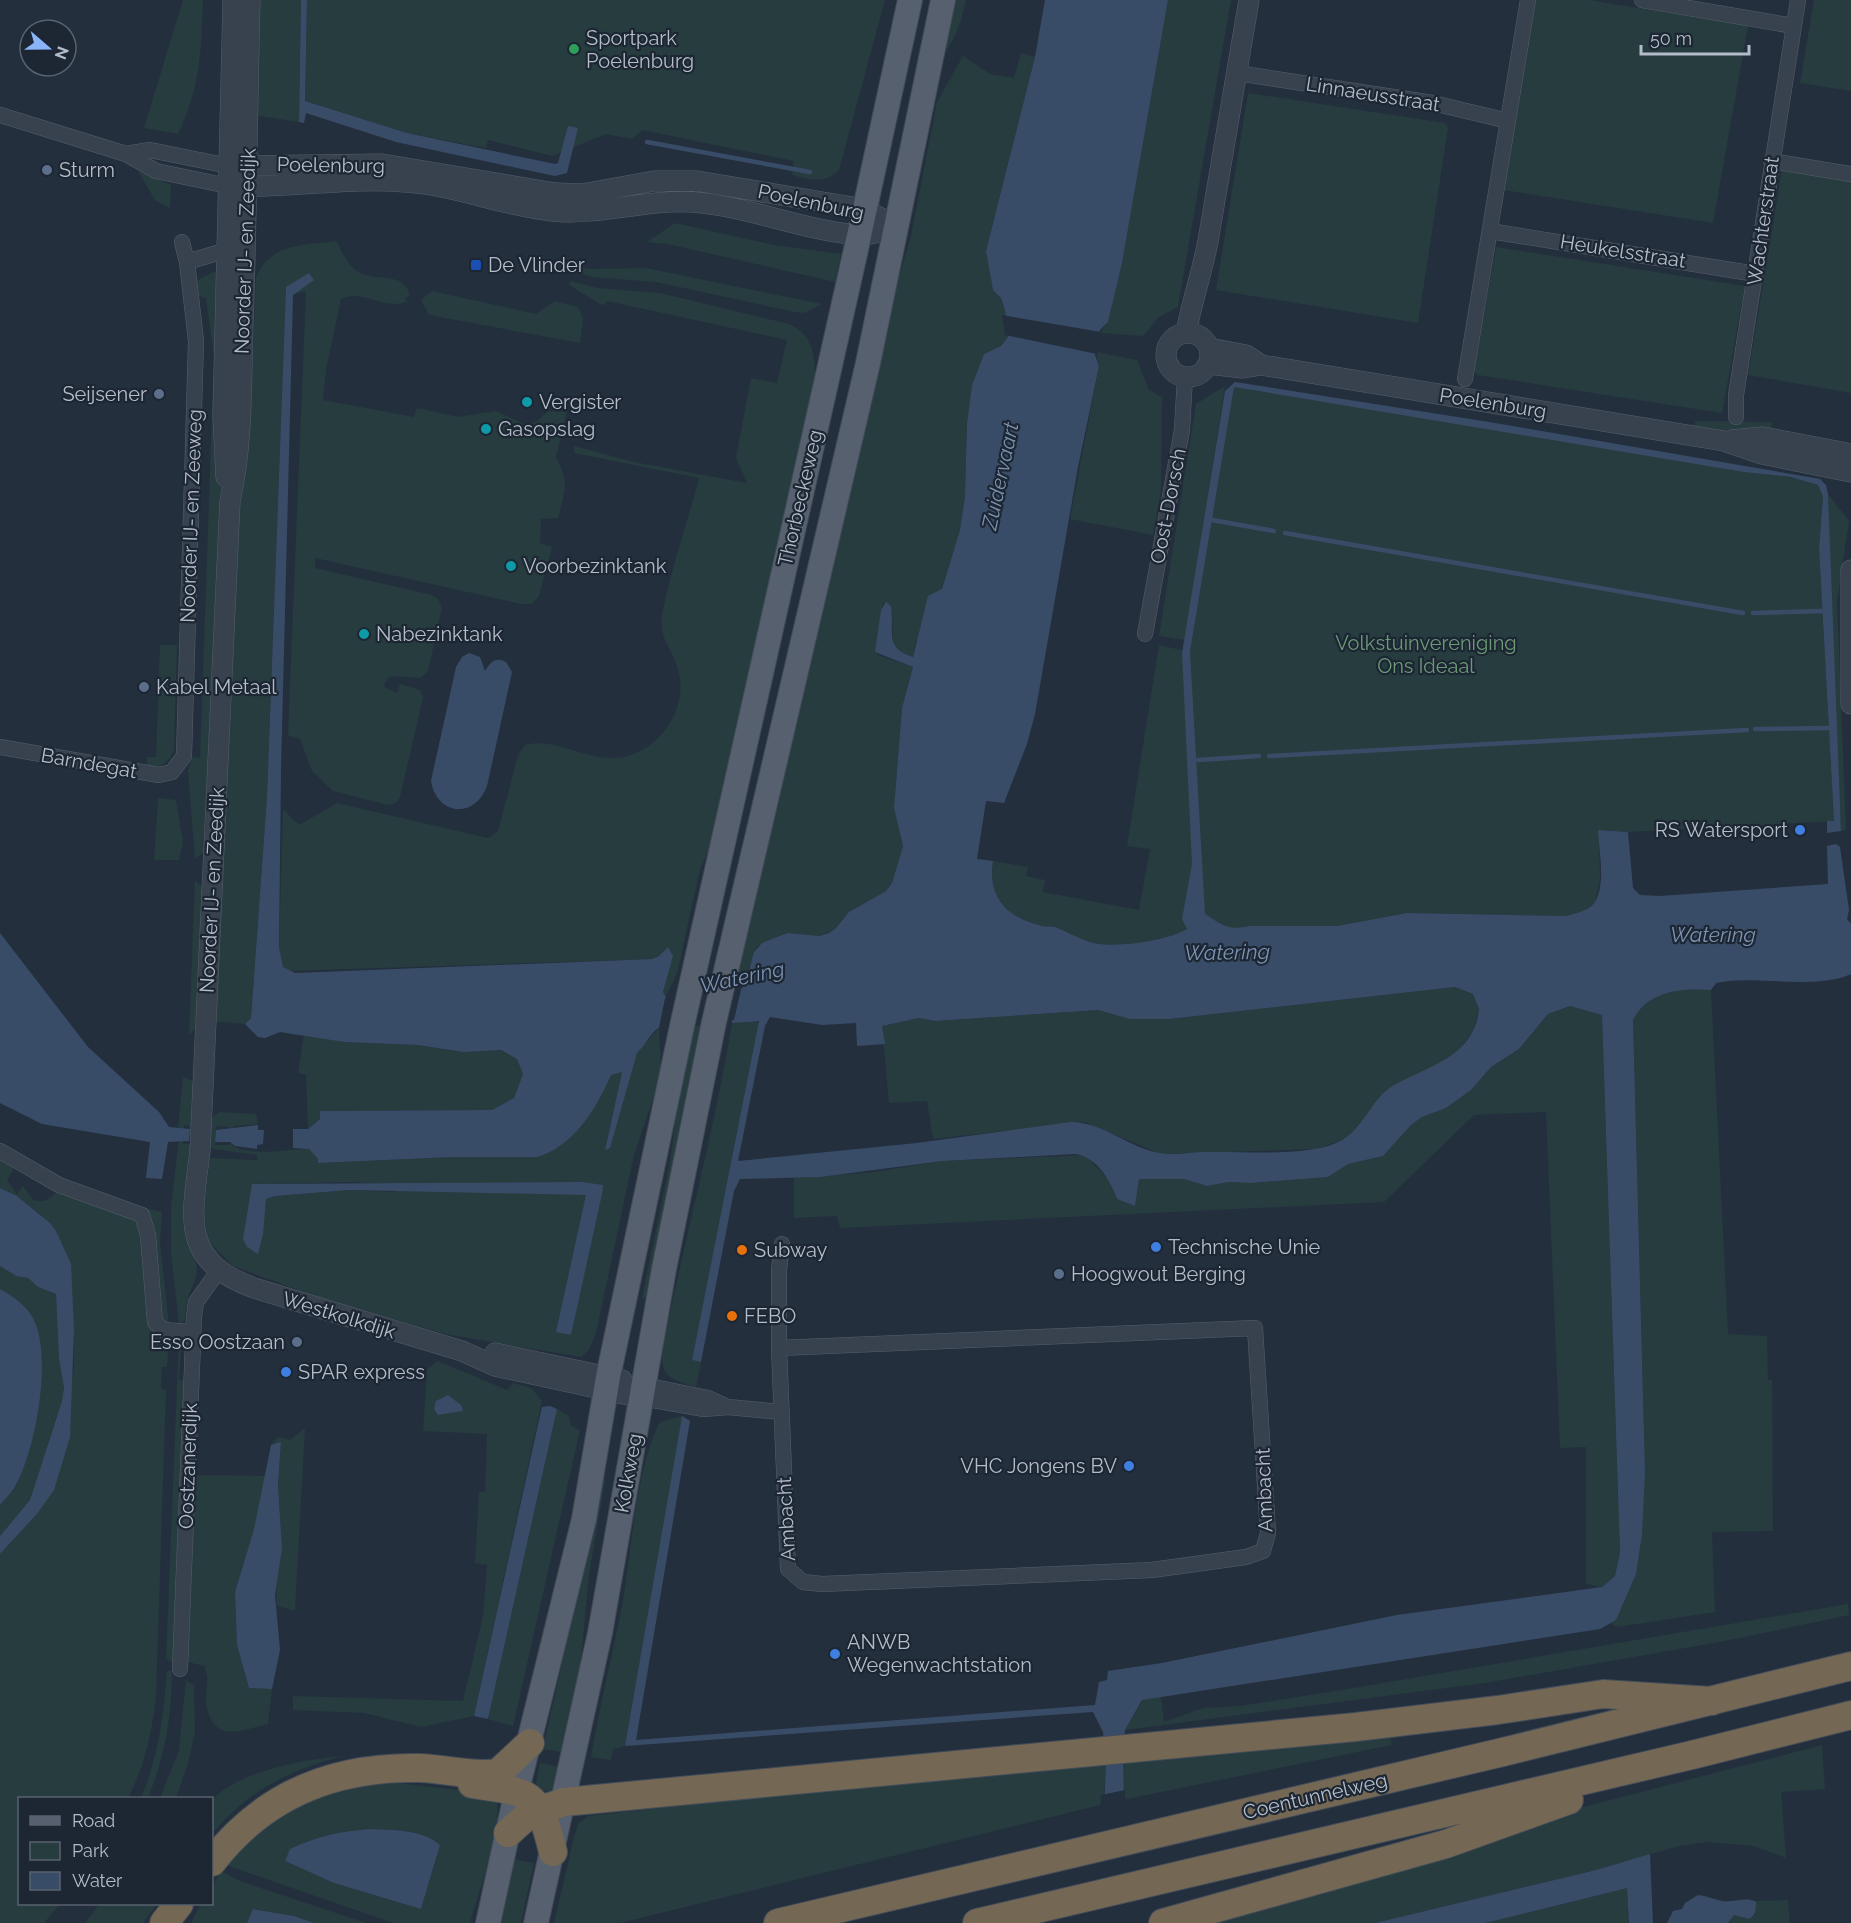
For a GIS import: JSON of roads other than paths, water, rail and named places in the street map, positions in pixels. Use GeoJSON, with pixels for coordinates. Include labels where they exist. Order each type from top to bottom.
{"type":"FeatureCollection","features":[{"type":"Feature","properties":{"kind":"highway","name":"Coentunnelweg"},"geometry":{"type":"LineString","coordinates":[[778,1923],[1712,1701],[1845,1667]]}},
{"type":"Feature","properties":{"kind":"highway"},"geometry":{"type":"LineString","coordinates":[[508,1833],[518,1822],[552,1806],[1380,1724],[1603,1694],[1712,1701]]}},
{"type":"Feature","properties":{"kind":"highway"},"geometry":{"type":"LineString","coordinates":[[977,1923],[1696,1754],[1846,1716]]}},
{"type":"Feature","properties":{"kind":"highway"},"geometry":{"type":"LineString","coordinates":[[213,1861],[243,1828],[269,1806],[290,1793],[322,1780],[417,1768],[498,1773],[530,1743]]}},
{"type":"Feature","properties":{"kind":"highway"},"geometry":{"type":"LineString","coordinates":[[1163,1923],[1446,1844],[1696,1754]]}},
{"type":"Feature","properties":{"kind":"highway"},"geometry":{"type":"LineString","coordinates":[[372,1772],[517,1790],[552,1806]]}},
{"type":"Feature","properties":{"kind":"highway"},"geometry":{"type":"LineString","coordinates":[[552,1806],[553,1852]]}},
{"type":"Feature","properties":{"kind":"highway"},"geometry":{"type":"LineString","coordinates":[[164,1923],[178,1905]]}},
{"type":"Feature","properties":{"kind":"main road","name":"Thorbeckeweg"},"geometry":{"type":"LineString","coordinates":[[682,1026],[860,236],[910,0]]}},
{"type":"Feature","properties":{"kind":"main road","name":"Thorbeckeweg"},"geometry":{"type":"LineString","coordinates":[[714,1022],[752,851],[788,713],[897,227],[943,0]]}},
{"type":"Feature","properties":{"kind":"main road"},"geometry":{"type":"LineString","coordinates":[[922,97],[947,62]]}},
{"type":"Feature","properties":{"kind":"main road","name":"Kolkweg"},"geometry":{"type":"LineString","coordinates":[[552,1806],[600,1633],[674,1216],[714,1022]]}},
{"type":"Feature","properties":{"kind":"main road","name":"Kolkweg"},"geometry":{"type":"LineString","coordinates":[[488,1923],[517,1790],[584,1519],[608,1384],[682,1026]]}},
{"type":"Feature","properties":{"kind":"main road"},"geometry":{"type":"LineString","coordinates":[[536,1923],[553,1852]]}},
{"type":"Feature","properties":{"kind":"street","name":"Noorder IJ- en Zeedijk"},"geometry":{"type":"LineString","coordinates":[[230,501],[237,470],[240,419],[238,165],[233,0]]}},
{"type":"Feature","properties":{"kind":"street","name":"Noorder IJ- en Zeedijk"},"geometry":{"type":"LineString","coordinates":[[238,165],[250,0]]}},
{"type":"Feature","properties":{"kind":"street"},"geometry":{"type":"LineString","coordinates":[[1201,345],[1174,337],[1166,352],[1167,362],[1172,371],[1185,377],[1195,376],[1201,345],[1192,299],[1201,278],[1249,0]]}},
{"type":"Feature","properties":{"kind":"street"},"geometry":{"type":"LineString","coordinates":[[1465,379],[1528,0]]}},
{"type":"Feature","properties":{"kind":"street"},"geometry":{"type":"LineString","coordinates":[[1642,0],[1794,26]]}},
{"type":"Feature","properties":{"kind":"street","name":"Wachterstraat"},"geometry":{"type":"LineString","coordinates":[[1736,417],[1736,395],[1798,0]]}},
{"type":"Feature","properties":{"kind":"street","name":"Linnaeusstraat"},"geometry":{"type":"LineString","coordinates":[[1237,73],[1433,103],[1508,121]]}},
{"type":"Feature","properties":{"kind":"street"},"geometry":{"type":"LineString","coordinates":[[0,115],[126,153],[156,171],[238,186]]}},
{"type":"Feature","properties":{"kind":"street"},"geometry":{"type":"LineString","coordinates":[[126,153],[150,150],[238,165]]}},
{"type":"Feature","properties":{"kind":"street"},"geometry":{"type":"LineString","coordinates":[[1771,161],[1851,174]]}},
{"type":"Feature","properties":{"kind":"street","name":"Poelenburg"},"geometry":{"type":"LineString","coordinates":[[238,165],[382,164],[555,193],[582,194],[654,181],[697,181],[864,210],[897,227]]}},
{"type":"Feature","properties":{"kind":"street","name":"Poelenburg"},"geometry":{"type":"LineString","coordinates":[[238,186],[350,180],[407,182],[561,212],[645,203],[694,202],[860,236],[897,227]]}},
{"type":"Feature","properties":{"kind":"street","name":"Noorder IJ- en Zeedijk"},"geometry":{"type":"LineString","coordinates":[[219,1270],[203,1253],[193,1225],[200,1151],[230,501],[223,415],[227,250],[238,186]]}},
{"type":"Feature","properties":{"kind":"street","name":"Heukelsstraat"},"geometry":{"type":"LineString","coordinates":[[1490,231],[1756,274]]}},
{"type":"Feature","properties":{"kind":"street","name":"Noorder IJ- en Zeeweg"},"geometry":{"type":"LineString","coordinates":[[177,768],[184,756],[185,746],[196,341],[187,262],[182,242]]}},
{"type":"Feature","properties":{"kind":"street"},"geometry":{"type":"LineString","coordinates":[[187,262],[227,250]]}},
{"type":"Feature","properties":{"kind":"street","name":"Poelenburg"},"geometry":{"type":"LineString","coordinates":[[1201,345],[1246,355],[1261,365],[1724,441],[1762,454],[1851,472]]}},
{"type":"Feature","properties":{"kind":"street","name":"Oost-Dorsch"},"geometry":{"type":"LineString","coordinates":[[1145,634],[1182,430],[1185,377]]}},
{"type":"Feature","properties":{"kind":"street","name":"Poelenburg"},"geometry":{"type":"LineString","coordinates":[[1724,441],[1763,437],[1851,454]]}},
{"type":"Feature","properties":{"kind":"street"},"geometry":{"type":"LineString","coordinates":[[1851,570],[1851,704]]}},
{"type":"Feature","properties":{"kind":"street","name":"Barndegat"},"geometry":{"type":"LineString","coordinates":[[0,747],[154,775],[168,774],[177,768]]}},
{"type":"Feature","properties":{"kind":"street"},"geometry":{"type":"LineString","coordinates":[[0,1151],[59,1185],[142,1215],[148,1235],[156,1322],[163,1330],[193,1332]]}},
{"type":"Feature","properties":{"kind":"street"},"geometry":{"type":"LineString","coordinates":[[779,1348],[782,1244]]}},
{"type":"Feature","properties":{"kind":"street","name":"Westkolkdijk"},"geometry":{"type":"LineString","coordinates":[[219,1270],[254,1288],[462,1351],[495,1366],[608,1384],[643,1392]]}},
{"type":"Feature","properties":{"kind":"street","name":"Oostzanerdijk"},"geometry":{"type":"LineString","coordinates":[[180,1669],[193,1332],[196,1302],[219,1270]]}},
{"type":"Feature","properties":{"kind":"street","name":"Ambacht"},"geometry":{"type":"LineString","coordinates":[[1256,1328],[1268,1533],[1263,1551],[1246,1557],[1152,1570],[822,1584],[803,1582],[788,1569],[781,1412],[779,1348],[1256,1328]]}},
{"type":"Feature","properties":{"kind":"street"},"geometry":{"type":"LineString","coordinates":[[643,1392],[704,1409],[728,1407],[781,1412]]}},
{"type":"Feature","properties":{"kind":"water"},"geometry":{"type":"Polygon","coordinates":[[[301,0],[307,0],[305,101],[407,133],[555,164],[558,163],[568,126],[578,128],[567,173],[555,176],[396,142],[306,113],[304,123],[299,122],[301,0]]]}},
{"type":"Feature","properties":{"kind":"water"},"geometry":{"type":"Polygon","coordinates":[[[1045,0],[1168,0],[1122,263],[1108,322],[1100,330],[1095,355],[1099,366],[1078,467],[1035,714],[1027,744],[1004,803],[986,801],[977,859],[993,861],[993,886],[1002,904],[1019,918],[1055,927],[1093,943],[1114,945],[1154,940],[1187,929],[1182,919],[1192,864],[1182,653],[1225,391],[1235,382],[1489,422],[1820,479],[1826,485],[1828,494],[1841,831],[1827,833],[1827,821],[1834,821],[1819,548],[1823,497],[1818,485],[1791,477],[1744,472],[1234,387],[1190,652],[1205,914],[1221,924],[1235,928],[1337,926],[1407,913],[1566,916],[1589,908],[1595,902],[1598,894],[1601,867],[1598,830],[1628,832],[1633,888],[1640,895],[1660,896],[1828,884],[1827,846],[1836,844],[1840,847],[1849,910],[1847,919],[1851,924],[1851,974],[1820,981],[1732,981],[1716,983],[1711,990],[1666,993],[1647,1003],[1633,1020],[1645,1471],[1642,1534],[1636,1574],[1616,1620],[1600,1629],[1142,1700],[1125,1730],[1123,1754],[1126,1923],[1100,1923],[1106,1759],[1103,1732],[1093,1712],[625,1746],[682,1416],[690,1421],[636,1740],[1095,1705],[1099,1682],[1107,1680],[1108,1671],[1162,1663],[1397,1615],[1602,1587],[1615,1576],[1620,1552],[1602,1015],[1570,1006],[1548,1014],[1519,1049],[1491,1067],[1471,1090],[1446,1108],[1422,1117],[1411,1125],[1383,1156],[1348,1164],[1328,1177],[1251,1183],[1229,1182],[1207,1186],[1184,1179],[1139,1179],[1135,1206],[1117,1199],[1102,1170],[1090,1160],[1075,1154],[943,1161],[820,1177],[740,1179],[734,1191],[701,1362],[692,1360],[759,1021],[732,1023],[732,1020],[660,1027],[637,1053],[610,1148],[605,1150],[622,1072],[611,1075],[591,1113],[573,1135],[562,1145],[537,1157],[453,1157],[318,1163],[318,1159],[309,1149],[293,1148],[293,1129],[308,1129],[320,1119],[320,1111],[492,1110],[514,1098],[523,1074],[517,1059],[501,1050],[463,1052],[418,1045],[344,1042],[280,1032],[265,1038],[258,1037],[245,1024],[251,1018],[267,797],[286,287],[309,273],[314,280],[293,295],[281,769],[279,947],[283,967],[295,973],[652,959],[668,947],[673,956],[663,992],[667,999],[740,991],[745,984],[754,952],[762,943],[787,933],[820,936],[829,933],[849,912],[886,891],[892,883],[903,846],[894,808],[902,708],[913,667],[875,652],[881,610],[886,602],[891,606],[894,644],[897,649],[913,657],[928,596],[942,589],[960,530],[965,496],[967,423],[972,385],[984,354],[1001,346],[1008,337],[1005,310],[1001,298],[993,290],[986,251],[1035,57],[1045,0]],[[1455,987],[1169,1019],[1130,1019],[1098,1010],[935,1021],[919,1018],[882,1026],[885,1044],[857,1046],[856,1023],[822,1025],[770,1017],[765,1026],[738,1161],[917,1143],[1071,1122],[1094,1126],[1137,1146],[1165,1154],[1290,1152],[1323,1147],[1346,1138],[1354,1131],[1379,1097],[1387,1090],[1449,1057],[1460,1048],[1476,1025],[1479,1009],[1473,994],[1455,987]]]}},
{"type":"Feature","properties":{"kind":"water"},"geometry":{"type":"Polygon","coordinates":[[[469,653],[480,657],[485,671],[491,663],[499,660],[506,662],[512,672],[487,786],[474,804],[457,809],[448,807],[441,801],[431,781],[456,667],[462,657],[469,653]]]}},
{"type":"Feature","properties":{"kind":"water"},"geometry":{"type":"Polygon","coordinates":[[[0,933],[88,1047],[159,1112],[169,1127],[190,1129],[189,1141],[168,1142],[162,1179],[146,1178],[150,1142],[42,1124],[0,1103],[0,933]]]}},
{"type":"Feature","properties":{"kind":"water"},"geometry":{"type":"Polygon","coordinates":[[[258,1125],[258,1130],[264,1130],[263,1144],[257,1145],[257,1149],[235,1146],[230,1142],[215,1142],[216,1130],[258,1125]]]}},
{"type":"Feature","properties":{"kind":"water"},"geometry":{"type":"Polygon","coordinates":[[[582,1182],[603,1185],[571,1335],[556,1332],[586,1195],[350,1190],[275,1196],[266,1199],[263,1234],[258,1254],[247,1247],[243,1239],[252,1184],[582,1182]]]}},
{"type":"Feature","properties":{"kind":"water"},"geometry":{"type":"Polygon","coordinates":[[[0,1188],[17,1196],[50,1223],[56,1231],[71,1264],[74,1330],[70,1437],[54,1490],[37,1514],[0,1554],[0,1536],[30,1500],[62,1401],[64,1388],[59,1359],[56,1294],[0,1266],[0,1188]]]}},
{"type":"Feature","properties":{"kind":"water"},"geometry":{"type":"Polygon","coordinates":[[[0,1289],[28,1310],[34,1320],[42,1356],[42,1379],[35,1425],[24,1467],[17,1483],[0,1505],[0,1289]]]}},
{"type":"Feature","properties":{"kind":"water"},"geometry":{"type":"Polygon","coordinates":[[[448,1395],[461,1405],[463,1411],[438,1415],[434,1409],[436,1401],[448,1395]]]}},
{"type":"Feature","properties":{"kind":"water"},"geometry":{"type":"Polygon","coordinates":[[[550,1406],[557,1409],[488,1719],[474,1716],[542,1407],[550,1406]]]}},
{"type":"Feature","properties":{"kind":"water"},"geometry":{"type":"Polygon","coordinates":[[[281,1442],[278,1485],[282,1548],[275,1595],[280,1650],[272,1689],[249,1688],[237,1645],[235,1592],[254,1529],[271,1445],[281,1442]]]}},
{"type":"Feature","properties":{"kind":"water"},"geometry":{"type":"Polygon","coordinates":[[[370,1829],[416,1833],[440,1845],[421,1909],[334,1883],[285,1861],[290,1849],[320,1837],[370,1829]]]}},
{"type":"Feature","properties":{"kind":"water"},"geometry":{"type":"Polygon","coordinates":[[[1650,1854],[1653,1923],[1629,1923],[1627,1888],[1485,1923],[1375,1923],[1596,1870],[1650,1854]]]}},
{"type":"Feature","properties":{"kind":"water"},"geometry":{"type":"Polygon","coordinates":[[[1698,1895],[1722,1901],[1752,1900],[1756,1902],[1755,1912],[1749,1919],[1734,1915],[1728,1923],[1667,1923],[1673,1911],[1682,1909],[1685,1903],[1698,1895]]]}},
{"type":"Feature","properties":{"kind":"water"},"geometry":{"type":"Polygon","coordinates":[[[253,1909],[294,1916],[314,1923],[247,1923],[253,1909]]]}},
{"type":"Feature","properties":{"kind":"waterway"},"geometry":{"type":"LineString","coordinates":[[647,142],[810,172]]}},
{"type":"Feature","properties":{"kind":"waterway"},"geometry":{"type":"LineString","coordinates":[[1212,520],[1274,531]]}},
{"type":"Feature","properties":{"kind":"waterway"},"geometry":{"type":"LineString","coordinates":[[1285,533],[1743,613]]}},
{"type":"Feature","properties":{"kind":"waterway"},"geometry":{"type":"LineString","coordinates":[[1753,613],[1823,611]]}},
{"type":"Feature","properties":{"kind":"waterway"},"geometry":{"type":"LineString","coordinates":[[1755,729],[1829,728]]}},
{"type":"Feature","properties":{"kind":"waterway"},"geometry":{"type":"LineString","coordinates":[[1269,756],[1747,730]]}},
{"type":"Feature","properties":{"kind":"waterway"},"geometry":{"type":"LineString","coordinates":[[1198,760],[1259,756]]}},
{"type":"Feature","properties":{"kind":"place","name":"Sportpark Poelenburg"},"geometry":{"type":"Point","coordinates":[574,49]}},
{"type":"Feature","properties":{"kind":"place","name":"Sturm"},"geometry":{"type":"Point","coordinates":[47,170]}},
{"type":"Feature","properties":{"kind":"place","name":"De Vlinder"},"geometry":{"type":"Point","coordinates":[476,265]}},
{"type":"Feature","properties":{"kind":"place","name":"Seijsener"},"geometry":{"type":"Point","coordinates":[159,394]}},
{"type":"Feature","properties":{"kind":"place","name":"Vergister"},"geometry":{"type":"Point","coordinates":[527,402]}},
{"type":"Feature","properties":{"kind":"place","name":"Gasopslag"},"geometry":{"type":"Point","coordinates":[486,429]}},
{"type":"Feature","properties":{"kind":"place","name":"Voorbezinktank"},"geometry":{"type":"Point","coordinates":[511,566]}},
{"type":"Feature","properties":{"kind":"place","name":"Nabezinktank"},"geometry":{"type":"Point","coordinates":[364,634]}},
{"type":"Feature","properties":{"kind":"place","name":"Kabel Metaal"},"geometry":{"type":"Point","coordinates":[144,687]}},
{"type":"Feature","properties":{"kind":"place","name":"RS Watersport"},"geometry":{"type":"Point","coordinates":[1800,830]}},
{"type":"Feature","properties":{"kind":"place","name":"Technische Unie"},"geometry":{"type":"Point","coordinates":[1156,1247]}},
{"type":"Feature","properties":{"kind":"place","name":"Subway"},"geometry":{"type":"Point","coordinates":[742,1250]}},
{"type":"Feature","properties":{"kind":"place","name":"Hoogwout Berging"},"geometry":{"type":"Point","coordinates":[1059,1274]}},
{"type":"Feature","properties":{"kind":"place","name":"FEBO"},"geometry":{"type":"Point","coordinates":[732,1316]}},
{"type":"Feature","properties":{"kind":"place","name":"Esso Oostzaan"},"geometry":{"type":"Point","coordinates":[297,1342]}},
{"type":"Feature","properties":{"kind":"place","name":"SPAR express"},"geometry":{"type":"Point","coordinates":[286,1372]}},
{"type":"Feature","properties":{"kind":"place","name":"VHC Jongens BV"},"geometry":{"type":"Point","coordinates":[1129,1466]}},
{"type":"Feature","properties":{"kind":"place","name":"ANWB Wegenwachtstation"},"geometry":{"type":"Point","coordinates":[835,1654]}},
{"type":"Feature","properties":{"kind":"water label","name":"Zuidervaart"},"geometry":{"type":"Point","coordinates":[1000,476]}},
{"type":"Feature","properties":{"kind":"water label","name":"Watering"},"geometry":{"type":"Point","coordinates":[1713,934]}},
{"type":"Feature","properties":{"kind":"water label","name":"Watering"},"geometry":{"type":"Point","coordinates":[1227,952]}},
{"type":"Feature","properties":{"kind":"water label","name":"Watering"},"geometry":{"type":"Point","coordinates":[742,977]}},
{"type":"Feature","properties":{"kind":"park label","name":"Volkstuinvereniging Ons Ideaal"},"geometry":{"type":"Point","coordinates":[1426,654]}}]}
